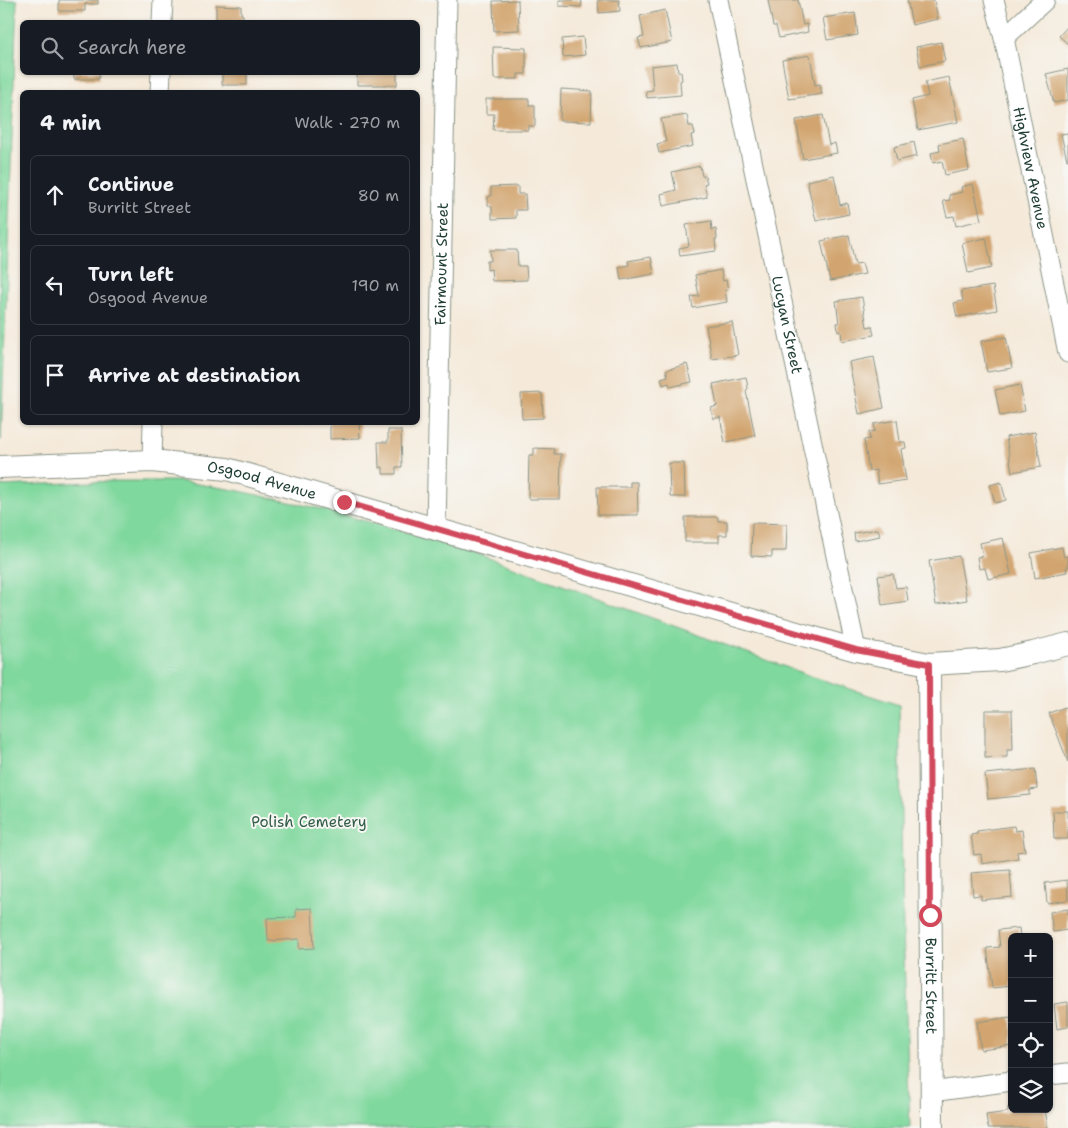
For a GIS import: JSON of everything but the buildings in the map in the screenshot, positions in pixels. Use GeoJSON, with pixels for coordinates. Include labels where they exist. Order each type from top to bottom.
{"type":"FeatureCollection","features":[{"type":"Feature","properties":{"kind":"street"},"geometry":{"type":"LineString","coordinates":[[162,20],[163,0]]}},
{"type":"Feature","properties":{"kind":"street","name":"Fairmount Street"},"geometry":{"type":"LineString","coordinates":[[436,528],[447,0]]}},
{"type":"Feature","properties":{"kind":"street","name":"Lucyan Street"},"geometry":{"type":"LineString","coordinates":[[718,0],[856,650]]}},
{"type":"Feature","properties":{"kind":"street","name":"Highview Avenue"},"geometry":{"type":"LineString","coordinates":[[994,0],[1004,38],[1068,353]]}},
{"type":"Feature","properties":{"kind":"street"},"geometry":{"type":"LineString","coordinates":[[1004,38],[1045,0]]}},
{"type":"Feature","properties":{"kind":"street"},"geometry":{"type":"LineString","coordinates":[[160,90],[161,75]]}},
{"type":"Feature","properties":{"kind":"street"},"geometry":{"type":"LineString","coordinates":[[152,461],[153,425]]}},
{"type":"Feature","properties":{"kind":"street","name":"Osgood Avenue"},"geometry":{"type":"LineString","coordinates":[[0,467],[152,461],[228,469],[856,650],[929,664],[1000,660],[1068,644]]}},
{"type":"Feature","properties":{"kind":"street","name":"Burritt Street"},"geometry":{"type":"LineString","coordinates":[[929,664],[932,1128]]}},
{"type":"Feature","properties":{"kind":"street"},"geometry":{"type":"LineString","coordinates":[[1053,1075],[1068,1073]]}},
{"type":"Feature","properties":{"kind":"street"},"geometry":{"type":"LineString","coordinates":[[931,1092],[1008,1081]]}},
{"type":"Feature","properties":{"kind":"green space"},"geometry":{"type":"Polygon","coordinates":[[[0,0],[17,0],[1,440],[0,440],[0,0]]]}},
{"type":"Feature","properties":{"kind":"green space","name":"Polish Cemetery"},"geometry":{"type":"Polygon","coordinates":[[[115,481],[179,481],[235,490],[326,510],[456,546],[802,673],[899,705],[903,927],[910,1128],[0,1128],[0,486],[115,481]]]}},
{"type":"Feature","properties":{"kind":"route"},"geometry":{"type":"LineString","coordinates":[[344,502],[856,650],[929,664],[930,915]]}}]}
